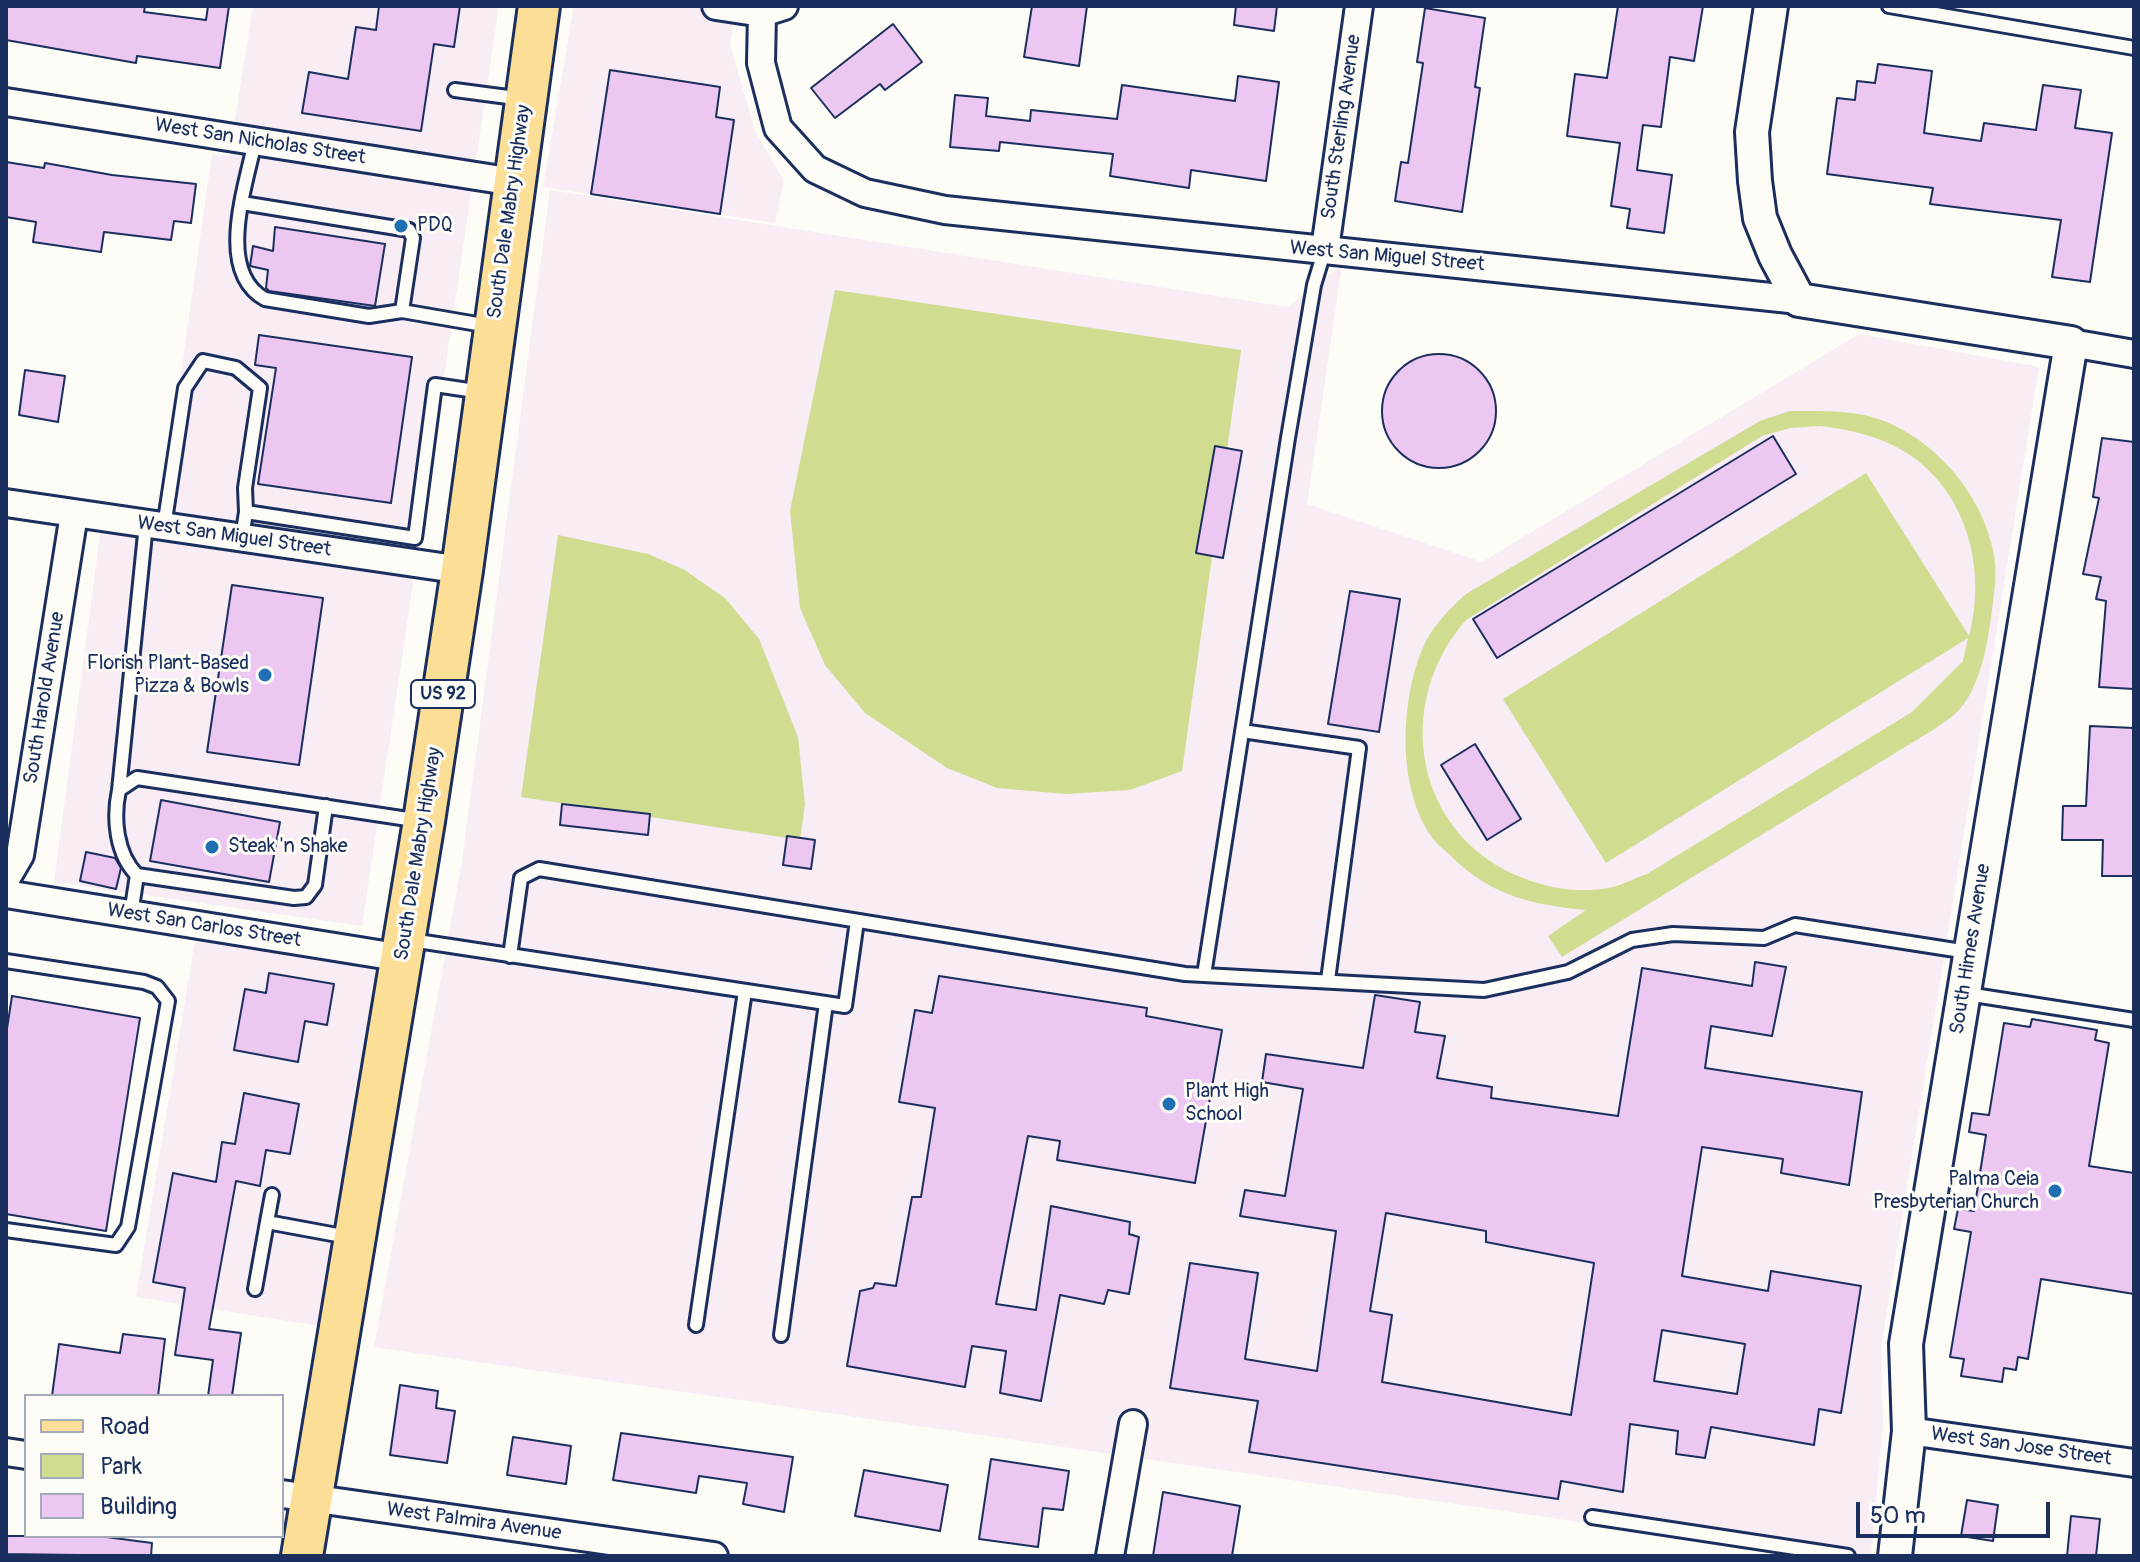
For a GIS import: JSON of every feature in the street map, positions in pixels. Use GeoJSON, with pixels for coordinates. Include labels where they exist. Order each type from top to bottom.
{"type":"FeatureCollection","features":[{"type":"Feature","properties":{"kind":"main road","name":"South Dale Mabry Highway"},"geometry":{"type":"LineString","coordinates":[[302,1556],[296,1496],[355,1238],[404,949],[462,570],[535,7]]}},
{"type":"Feature","properties":{"kind":"street"},"geometry":{"type":"LineString","coordinates":[[716,6],[773,9]]}},
{"type":"Feature","properties":{"kind":"street","name":"South Sterling Avenue"},"geometry":{"type":"LineString","coordinates":[[1325,249],[1359,6]]}},
{"type":"Feature","properties":{"kind":"street"},"geometry":{"type":"LineString","coordinates":[[1771,6],[1752,132],[1755,181],[1760,218],[1799,300]]}},
{"type":"Feature","properties":{"kind":"street","name":"West San Miguel Street"},"geometry":{"type":"LineString","coordinates":[[773,9],[761,63],[778,128],[815,169],[865,193],[945,210],[1799,300],[2134,354]]}},
{"type":"Feature","properties":{"kind":"street","name":"West San Nicholas Street"},"geometry":{"type":"LineString","coordinates":[[6,102],[514,182]]}},
{"type":"Feature","properties":{"kind":"street","name":"South Himes Avenue"},"geometry":{"type":"LineString","coordinates":[[1895,1556],[1909,1431],[1906,1344],[2071,343]]}},
{"type":"Feature","properties":{"kind":"street","name":"West San Miguel Street"},"geometry":{"type":"LineString","coordinates":[[6,503],[155,526],[244,525],[462,570]]}},
{"type":"Feature","properties":{"kind":"street","name":"South Harold Avenue"},"geometry":{"type":"LineString","coordinates":[[6,879],[20,855],[74,514]]}},
{"type":"Feature","properties":{"kind":"street","name":"West San Carlos Street"},"geometry":{"type":"LineString","coordinates":[[6,894],[131,914],[404,949]]}},
{"type":"Feature","properties":{"kind":"street"},"geometry":{"type":"LineString","coordinates":[[1110,1556],[1133,1424]]}},
{"type":"Feature","properties":{"kind":"street","name":"West San Jose Street"},"geometry":{"type":"LineString","coordinates":[[1909,1431],[2132,1462]]}},
{"type":"Feature","properties":{"kind":"street","name":"West Palmira Avenue"},"geometry":{"type":"LineString","coordinates":[[296,1496],[714,1556]]}},
{"type":"Feature","properties":{"kind":"lane"},"geometry":{"type":"LineString","coordinates":[[1889,6],[2134,48]]}},
{"type":"Feature","properties":{"kind":"lane"},"geometry":{"type":"LineString","coordinates":[[455,90],[525,100]]}},
{"type":"Feature","properties":{"kind":"lane"},"geometry":{"type":"LineString","coordinates":[[255,141],[237,230],[238,253],[244,279],[251,291],[265,299],[369,316],[402,311],[494,327]]}},
{"type":"Feature","properties":{"kind":"lane"},"geometry":{"type":"LineString","coordinates":[[242,203],[409,230],[413,238],[402,311]]}},
{"type":"Feature","properties":{"kind":"lane"},"geometry":{"type":"LineString","coordinates":[[1204,975],[1288,438],[1314,285],[1325,249]]}},
{"type":"Feature","properties":{"kind":"lane"},"geometry":{"type":"LineString","coordinates":[[326,806],[315,885],[306,897],[294,898],[137,875],[127,865],[116,828],[119,790],[155,526],[185,388],[203,361],[236,368],[260,388],[245,488],[244,525],[415,538],[435,385],[486,392]]}},
{"type":"Feature","properties":{"kind":"lane"},"geometry":{"type":"LineString","coordinates":[[1242,731],[1359,748],[1328,980]]}},
{"type":"Feature","properties":{"kind":"lane"},"geometry":{"type":"LineString","coordinates":[[119,790],[137,778],[424,821]]}},
{"type":"Feature","properties":{"kind":"lane"},"geometry":{"type":"LineString","coordinates":[[510,956],[521,878],[539,869],[1185,974],[1484,990],[1568,972],[1632,940],[1673,934],[1764,938],[1795,925],[1971,952]]}},
{"type":"Feature","properties":{"kind":"lane"},"geometry":{"type":"LineString","coordinates":[[131,914],[137,875]]}},
{"type":"Feature","properties":{"kind":"lane"},"geometry":{"type":"LineString","coordinates":[[404,949],[510,956],[845,1006],[857,921]]}},
{"type":"Feature","properties":{"kind":"lane"},"geometry":{"type":"LineString","coordinates":[[6,961],[144,982],[157,987],[168,1001],[128,1227],[116,1245],[6,1230]]}},
{"type":"Feature","properties":{"kind":"lane"},"geometry":{"type":"LineString","coordinates":[[696,1325],[745,991]]}},
{"type":"Feature","properties":{"kind":"lane"},"geometry":{"type":"LineString","coordinates":[[1964,994],[2134,1020]]}},
{"type":"Feature","properties":{"kind":"lane"},"geometry":{"type":"LineString","coordinates":[[781,1335],[826,1003]]}},
{"type":"Feature","properties":{"kind":"lane"},"geometry":{"type":"LineString","coordinates":[[255,1289],[272,1195]]}},
{"type":"Feature","properties":{"kind":"lane"},"geometry":{"type":"LineString","coordinates":[[267,1222],[355,1238]]}},
{"type":"Feature","properties":{"kind":"lane"},"geometry":{"type":"LineString","coordinates":[[1592,1517],[1848,1556]]}},
{"type":"Feature","properties":{"kind":"shaded area"},"geometry":{"type":"Polygon","coordinates":[[[253,6],[499,6],[362,926],[54,882],[101,528],[158,535],[212,154],[229,156],[253,6]]]}},
{"type":"Feature","properties":{"kind":"shaded area"},"geometry":{"type":"Polygon","coordinates":[[[574,6],[736,6],[730,44],[755,131],[784,181],[775,223],[543,187],[574,6]]]}},
{"type":"Feature","properties":{"kind":"shaded area","name":"Plant High School"},"geometry":{"type":"Polygon","coordinates":[[[550,190],[1287,307],[1342,265],[1307,504],[1482,562],[1859,334],[2039,367],[1881,1348],[1883,1424],[1871,1556],[1814,1556],[374,1347],[462,861],[550,190]]]}},
{"type":"Feature","properties":{"kind":"shaded area"},"geometry":{"type":"Polygon","coordinates":[[[195,940],[387,970],[326,1327],[136,1297],[195,940]]]}},
{"type":"Feature","properties":{"kind":"green space"},"geometry":{"type":"Polygon","coordinates":[[[835,290],[1241,350],[1182,771],[1130,790],[1066,794],[997,788],[947,768],[865,713],[825,665],[800,608],[790,511],[835,290]]]}},
{"type":"Feature","properties":{"kind":"green space"},"geometry":{"type":"Polygon","coordinates":[[[1790,411],[1864,415],[1908,433],[1947,464],[1976,505],[1993,550],[1995,584],[1985,653],[1978,677],[1960,709],[1936,728],[1562,957],[1548,936],[1586,910],[1548,905],[1498,890],[1468,871],[1436,842],[1420,815],[1407,766],[1406,740],[1407,713],[1417,663],[1434,628],[1466,594],[1760,421],[1790,411]],[[1790,428],[1762,436],[1466,620],[1443,653],[1428,690],[1423,727],[1426,765],[1438,800],[1458,832],[1486,858],[1523,878],[1567,889],[1613,887],[1647,874],[1912,712],[1963,661],[1968,638],[1606,863],[1503,699],[1866,473],[1969,636],[1974,613],[1974,567],[1963,522],[1953,501],[1939,482],[1912,456],[1888,443],[1834,428],[1790,428]]]}},
{"type":"Feature","properties":{"kind":"green space"},"geometry":{"type":"Polygon","coordinates":[[[558,535],[648,554],[683,569],[725,598],[759,639],[798,737],[805,804],[800,840],[521,797],[558,535]]]}},
{"type":"Feature","properties":{"kind":"building"},"geometry":{"type":"Polygon","coordinates":[[[6,6],[145,6],[144,12],[206,20],[208,6],[229,6],[220,68],[137,56],[136,63],[6,40],[6,6]]]}},
{"type":"Feature","properties":{"kind":"building"},"geometry":{"type":"Polygon","coordinates":[[[379,6],[460,6],[454,47],[434,44],[421,131],[302,113],[309,72],[348,79],[356,27],[376,30],[379,6]]]}},
{"type":"Feature","properties":{"kind":"building"},"geometry":{"type":"Polygon","coordinates":[[[1032,6],[1087,6],[1079,66],[1024,57],[1032,6]]]}},
{"type":"Feature","properties":{"kind":"building"},"geometry":{"type":"Polygon","coordinates":[[[1236,6],[1277,6],[1274,31],[1234,25],[1236,6]]]}},
{"type":"Feature","properties":{"kind":"building"},"geometry":{"type":"Polygon","coordinates":[[[1618,6],[1703,6],[1694,61],[1670,57],[1661,127],[1643,125],[1637,170],[1672,175],[1664,233],[1627,228],[1630,209],[1611,206],[1620,143],[1567,136],[1575,74],[1607,78],[1618,6]]]}},
{"type":"Feature","properties":{"kind":"building"},"geometry":{"type":"Polygon","coordinates":[[[1425,8],[1485,18],[1475,87],[1480,88],[1462,212],[1395,201],[1401,162],[1408,163],[1423,63],[1417,62],[1425,8]]]}},
{"type":"Feature","properties":{"kind":"building"},"geometry":{"type":"Polygon","coordinates":[[[893,24],[922,62],[885,90],[880,84],[835,118],[811,88],[893,24]]]}},
{"type":"Feature","properties":{"kind":"building"},"geometry":{"type":"Polygon","coordinates":[[[1878,64],[1932,71],[1924,133],[1981,141],[1984,123],[2036,130],[2043,85],[2081,90],[2075,128],[2112,133],[2090,282],[2052,277],[2061,220],[1930,204],[1933,188],[1827,174],[1837,98],[1855,100],[1857,81],[1875,83],[1878,64]]]}},
{"type":"Feature","properties":{"kind":"building"},"geometry":{"type":"Polygon","coordinates":[[[610,70],[720,87],[716,117],[734,120],[720,214],[591,194],[610,70]]]}},
{"type":"Feature","properties":{"kind":"building"},"geometry":{"type":"Polygon","coordinates":[[[1238,76],[1279,82],[1266,181],[1191,170],[1189,188],[1110,176],[1113,154],[1000,142],[999,151],[950,147],[955,95],[988,98],[986,116],[1030,121],[1031,110],[1117,119],[1122,85],[1235,101],[1238,76]]]}},
{"type":"Feature","properties":{"kind":"building"},"geometry":{"type":"Polygon","coordinates":[[[6,162],[44,168],[45,163],[112,175],[196,184],[191,223],[174,221],[171,240],[104,232],[101,252],[33,242],[36,222],[6,217],[6,162]]]}},
{"type":"Feature","properties":{"kind":"building"},"geometry":{"type":"Polygon","coordinates":[[[275,227],[385,244],[375,306],[269,291],[266,288],[268,270],[250,266],[253,246],[273,251],[275,227]]]}},
{"type":"Feature","properties":{"kind":"building"},"geometry":{"type":"Polygon","coordinates":[[[259,335],[412,357],[391,503],[258,484],[276,368],[255,365],[259,335]]]}},
{"type":"Feature","properties":{"kind":"building"},"geometry":{"type":"Polygon","coordinates":[[[1439,354],[1461,358],[1480,370],[1492,389],[1496,411],[1492,433],[1480,452],[1461,464],[1439,468],[1417,464],[1398,452],[1386,433],[1382,411],[1386,389],[1398,370],[1417,358],[1439,354]]]}},
{"type":"Feature","properties":{"kind":"building"},"geometry":{"type":"Polygon","coordinates":[[[25,370],[65,376],[58,422],[19,415],[25,370]]]}},
{"type":"Feature","properties":{"kind":"building"},"geometry":{"type":"Polygon","coordinates":[[[1773,436],[1796,474],[1497,658],[1473,619],[1773,436]]]}},
{"type":"Feature","properties":{"kind":"building"},"geometry":{"type":"Polygon","coordinates":[[[2102,438],[2134,442],[2134,689],[2099,687],[2106,601],[2096,599],[2101,577],[2083,574],[2099,498],[2093,497],[2102,438]]]}},
{"type":"Feature","properties":{"kind":"building"},"geometry":{"type":"Polygon","coordinates":[[[1215,446],[1242,451],[1223,558],[1196,553],[1215,446]]]}},
{"type":"Feature","properties":{"kind":"building","name":"Florish Plant-Based Pizza & Bowls"},"geometry":{"type":"Polygon","coordinates":[[[232,585],[323,598],[299,765],[207,752],[232,585]]]}},
{"type":"Feature","properties":{"kind":"building"},"geometry":{"type":"Polygon","coordinates":[[[1350,591],[1400,599],[1379,732],[1328,724],[1350,591]]]}},
{"type":"Feature","properties":{"kind":"building"},"geometry":{"type":"Polygon","coordinates":[[[2090,726],[2134,728],[2134,876],[2102,876],[2103,840],[2062,840],[2063,806],[2086,806],[2090,726]]]}},
{"type":"Feature","properties":{"kind":"building"},"geometry":{"type":"Polygon","coordinates":[[[1475,744],[1521,819],[1487,840],[1441,765],[1475,744]]]}},
{"type":"Feature","properties":{"kind":"building"},"geometry":{"type":"Polygon","coordinates":[[[161,800],[280,822],[269,882],[150,861],[161,800]]]}},
{"type":"Feature","properties":{"kind":"building"},"geometry":{"type":"Polygon","coordinates":[[[562,804],[650,814],[648,835],[560,825],[562,804]]]}},
{"type":"Feature","properties":{"kind":"building"},"geometry":{"type":"Polygon","coordinates":[[[787,836],[815,840],[811,869],[783,865],[787,836]]]}},
{"type":"Feature","properties":{"kind":"building"},"geometry":{"type":"Polygon","coordinates":[[[86,852],[115,858],[121,868],[116,889],[80,881],[86,852]]]}},
{"type":"Feature","properties":{"kind":"building"},"geometry":{"type":"Polygon","coordinates":[[[1755,962],[1786,967],[1772,1036],[1711,1026],[1705,1068],[1862,1092],[1849,1185],[1781,1173],[1783,1159],[1702,1147],[1682,1276],[1768,1291],[1771,1271],[1861,1286],[1841,1413],[1819,1409],[1814,1445],[1711,1427],[1705,1458],[1676,1454],[1678,1431],[1630,1424],[1623,1492],[1561,1481],[1558,1499],[1249,1452],[1258,1401],[1170,1388],[1190,1263],[1258,1273],[1245,1359],[1317,1371],[1336,1231],[1240,1216],[1245,1190],[1285,1196],[1303,1089],[1262,1082],[1266,1054],[1363,1068],[1375,995],[1420,1002],[1415,1032],[1445,1036],[1437,1078],[1492,1087],[1491,1098],[1618,1116],[1642,968],[1752,986],[1755,962]],[[1386,1213],[1370,1311],[1392,1315],[1382,1382],[1571,1415],[1594,1263],[1486,1242],[1486,1231],[1386,1213]],[[1662,1330],[1654,1381],[1737,1394],[1745,1344],[1662,1330]]]}},
{"type":"Feature","properties":{"kind":"building"},"geometry":{"type":"Polygon","coordinates":[[[269,973],[334,984],[327,1025],[305,1021],[298,1062],[234,1050],[245,989],[266,993],[269,973]]]}},
{"type":"Feature","properties":{"kind":"building"},"geometry":{"type":"Polygon","coordinates":[[[939,976],[1147,1008],[1146,1016],[1222,1030],[1195,1183],[1057,1160],[1060,1141],[1028,1136],[996,1304],[1036,1310],[1051,1206],[1130,1222],[1129,1234],[1139,1237],[1129,1294],[1108,1290],[1104,1304],[1060,1295],[1041,1401],[1000,1393],[1006,1351],[972,1346],[965,1387],[847,1366],[860,1291],[873,1288],[875,1283],[896,1286],[912,1197],[921,1197],[935,1108],[899,1102],[915,1010],[932,1013],[939,976]]]}},
{"type":"Feature","properties":{"kind":"building"},"geometry":{"type":"Polygon","coordinates":[[[12,996],[140,1018],[106,1231],[6,1214],[6,1035],[12,996]]]}},
{"type":"Feature","properties":{"kind":"building","name":"Palma Ceia Presbyterian Church"},"geometry":{"type":"Polygon","coordinates":[[[2032,1019],[2097,1030],[2095,1040],[2109,1043],[2089,1166],[2134,1173],[2134,1294],[2041,1279],[2028,1359],[2018,1357],[2016,1370],[2004,1368],[2002,1382],[1961,1376],[1964,1359],[1950,1357],[1971,1232],[1954,1229],[1958,1209],[1974,1211],[1986,1135],[1969,1132],[1972,1113],[1989,1115],[2004,1023],[2030,1027],[2032,1019]]]}},
{"type":"Feature","properties":{"kind":"building"},"geometry":{"type":"Polygon","coordinates":[[[244,1093],[299,1104],[290,1154],[266,1150],[260,1186],[236,1181],[209,1329],[241,1333],[232,1394],[208,1394],[213,1360],[175,1355],[185,1288],[153,1282],[173,1173],[216,1182],[222,1142],[235,1144],[244,1093]]]}},
{"type":"Feature","properties":{"kind":"building"},"geometry":{"type":"Polygon","coordinates":[[[123,1334],[165,1339],[158,1394],[52,1394],[59,1344],[120,1353],[123,1334]]]}},
{"type":"Feature","properties":{"kind":"building"},"geometry":{"type":"Polygon","coordinates":[[[400,1385],[438,1391],[436,1408],[455,1411],[447,1463],[390,1455],[400,1385]]]}},
{"type":"Feature","properties":{"kind":"building"},"geometry":{"type":"Polygon","coordinates":[[[621,1433],[793,1457],[784,1512],[743,1504],[747,1483],[699,1476],[696,1493],[613,1480],[621,1433]]]}},
{"type":"Feature","properties":{"kind":"building"},"geometry":{"type":"Polygon","coordinates":[[[513,1437],[571,1446],[566,1484],[507,1475],[513,1437]]]}},
{"type":"Feature","properties":{"kind":"building"},"geometry":{"type":"Polygon","coordinates":[[[991,1459],[1069,1471],[1063,1510],[1043,1508],[1038,1547],[979,1539],[991,1459]]]}},
{"type":"Feature","properties":{"kind":"building"},"geometry":{"type":"Polygon","coordinates":[[[864,1470],[948,1485],[940,1531],[855,1516],[864,1470]]]}},
{"type":"Feature","properties":{"kind":"building"},"geometry":{"type":"Polygon","coordinates":[[[1163,1492],[1240,1506],[1232,1556],[1153,1556],[1163,1492]]]}},
{"type":"Feature","properties":{"kind":"building"},"geometry":{"type":"Polygon","coordinates":[[[1967,1500],[1998,1505],[1993,1541],[1961,1536],[1967,1500]]]}},
{"type":"Feature","properties":{"kind":"building"},"geometry":{"type":"Polygon","coordinates":[[[2071,1516],[2100,1519],[2096,1556],[2067,1556],[2071,1516]]]}},
{"type":"Feature","properties":{"kind":"building"},"geometry":{"type":"Polygon","coordinates":[[[6,1536],[114,1538],[152,1543],[151,1556],[6,1554],[6,1536]]]}},
{"type":"Feature","properties":{"kind":"place","name":"PDQ"},"geometry":{"type":"Point","coordinates":[401,226]}},
{"type":"Feature","properties":{"kind":"place","name":"Florish Plant-Based Pizza & Bowls"},"geometry":{"type":"Point","coordinates":[265,675]}},
{"type":"Feature","properties":{"kind":"place","name":"Steak 'n Shake"},"geometry":{"type":"Point","coordinates":[212,847]}},
{"type":"Feature","properties":{"kind":"place","name":"Plant High School"},"geometry":{"type":"Point","coordinates":[1169,1104]}},
{"type":"Feature","properties":{"kind":"place","name":"Palma Ceia Presbyterian Church"},"geometry":{"type":"Point","coordinates":[2055,1191]}}]}
